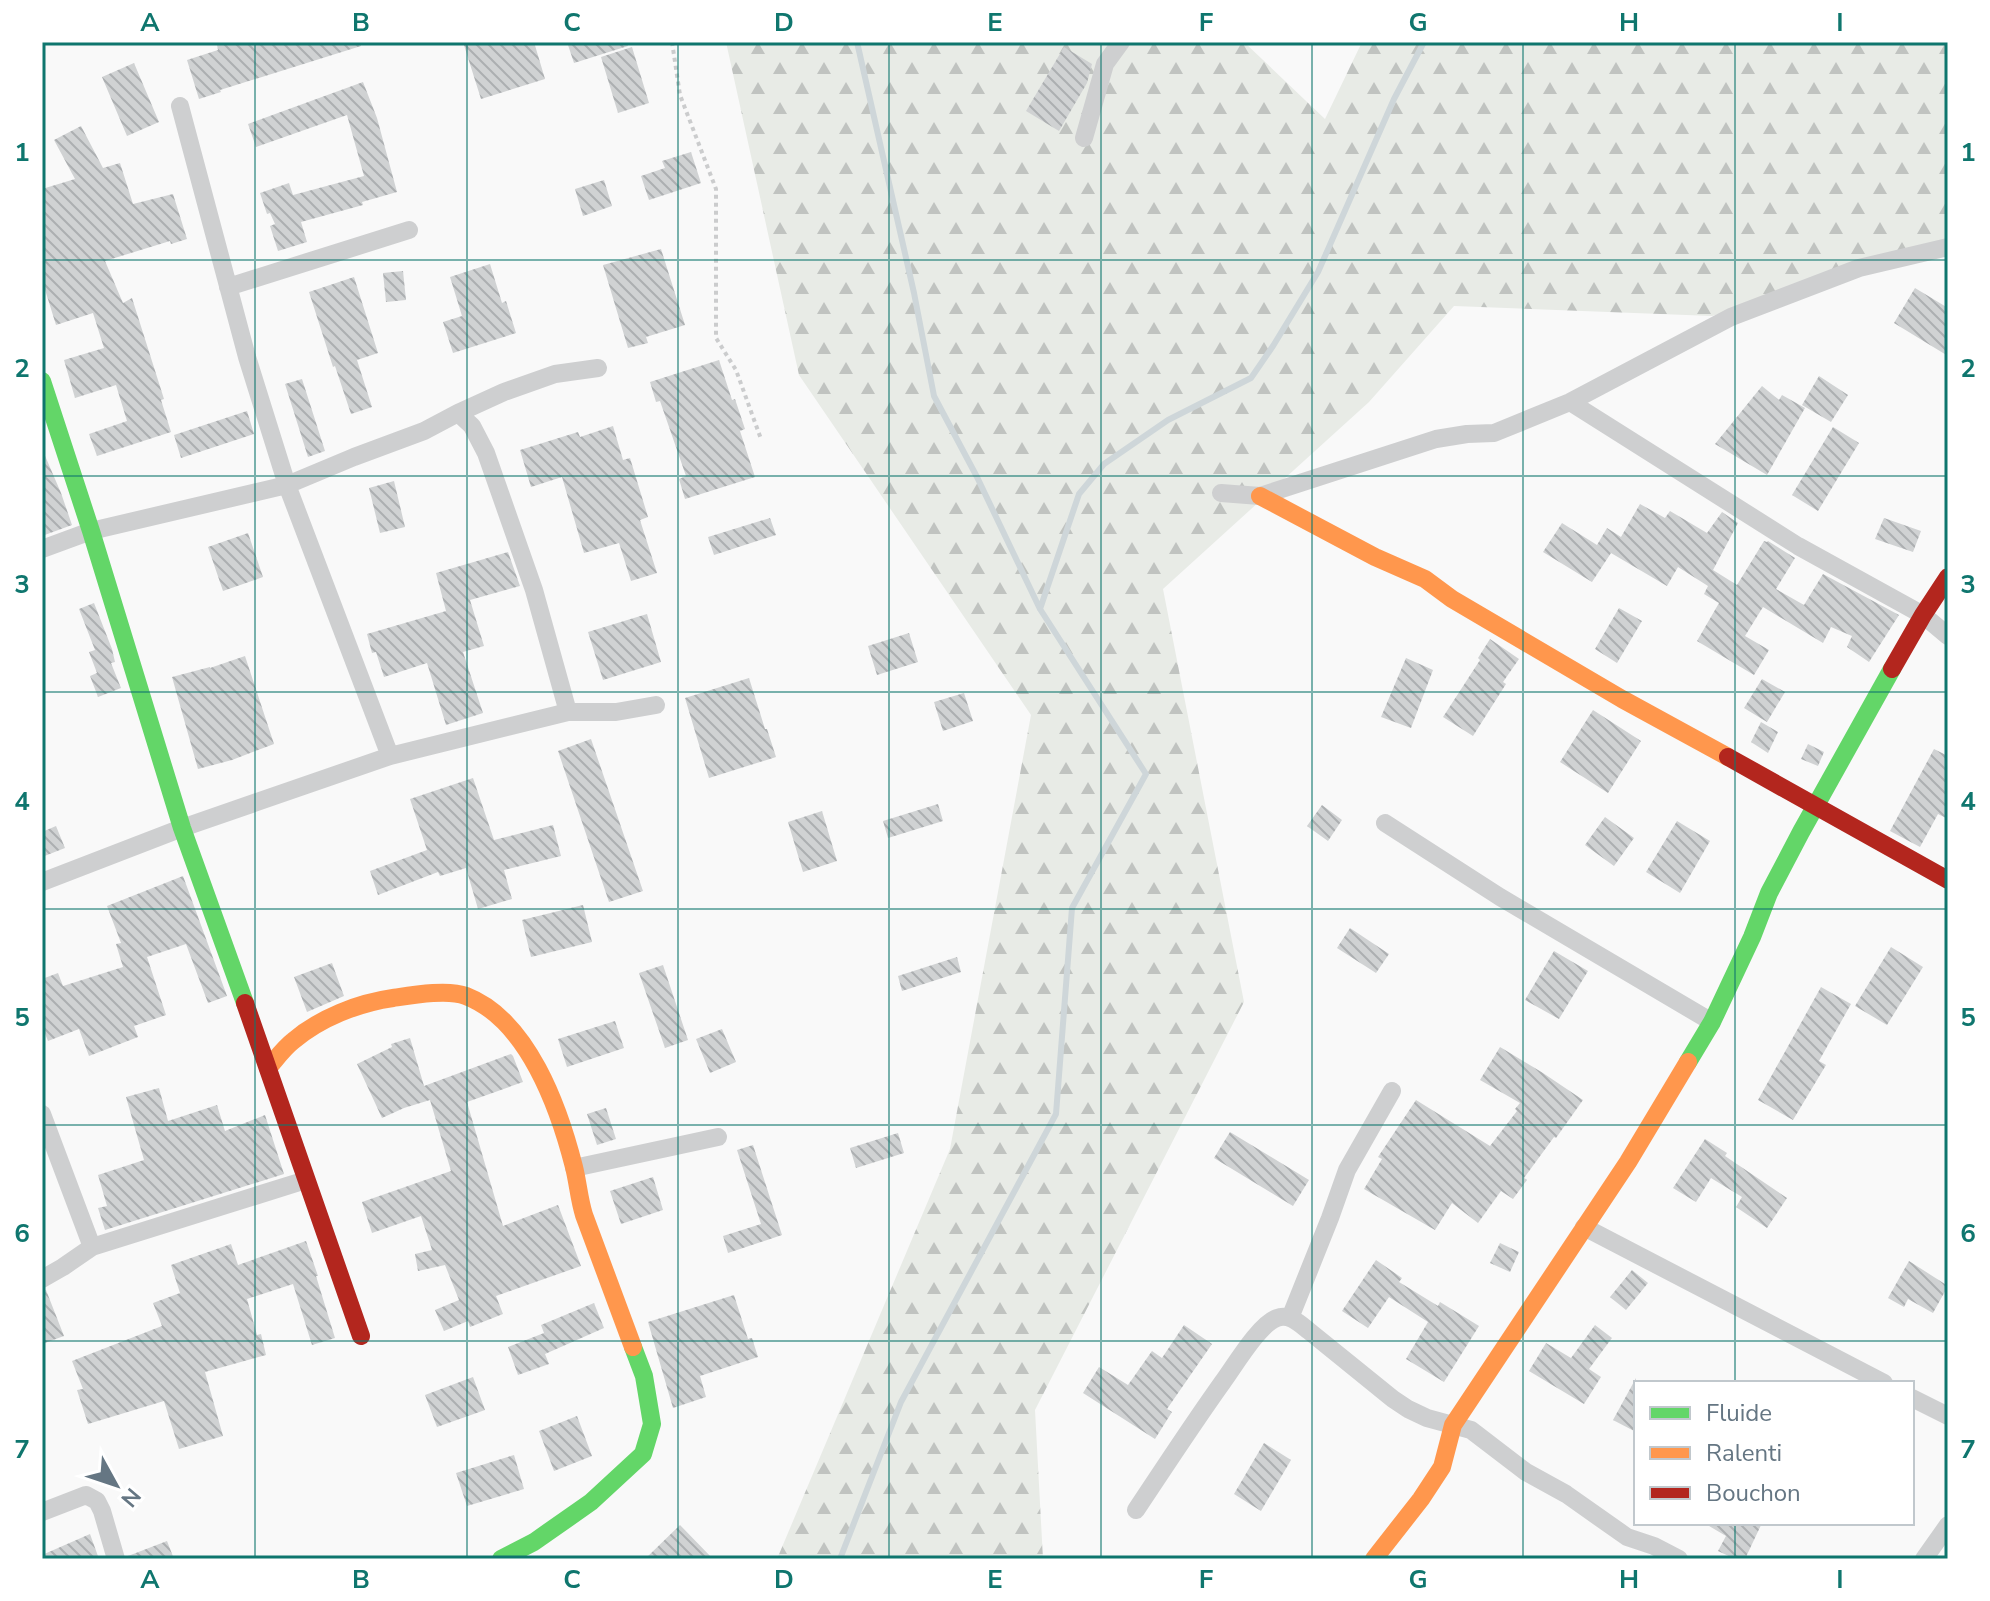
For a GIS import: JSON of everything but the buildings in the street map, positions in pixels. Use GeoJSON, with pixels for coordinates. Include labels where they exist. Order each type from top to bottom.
{"type":"FeatureCollection","features":[{"type":"Feature","properties":{"kind":"street"},"geometry":{"type":"LineString","coordinates":[[1084,138],[1105,64],[1121,42]]}},
{"type":"Feature","properties":{"kind":"street"},"geometry":{"type":"LineString","coordinates":[[180,106],[228,287],[287,485],[390,756]]}},
{"type":"Feature","properties":{"kind":"street"},"geometry":{"type":"LineString","coordinates":[[228,287],[409,230]]}},
{"type":"Feature","properties":{"kind":"street"},"geometry":{"type":"LineString","coordinates":[[1221,493],[1260,496],[1436,439],[1494,433],[1570,402],[1731,317],[1859,268],[1948,247]]}},
{"type":"Feature","properties":{"kind":"street"},"geometry":{"type":"LineString","coordinates":[[42,549],[91,531],[287,485],[424,431],[504,392],[555,374],[598,368]]}},
{"type":"Feature","properties":{"kind":"street"},"geometry":{"type":"LineString","coordinates":[[42,381],[182,828],[361,1336]]}},
{"type":"Feature","properties":{"kind":"street"},"geometry":{"type":"LineString","coordinates":[[1570,402],[1798,546],[1923,615],[1948,636]]}},
{"type":"Feature","properties":{"kind":"street"},"geometry":{"type":"LineString","coordinates":[[458,413],[472,426],[486,453],[534,590],[568,712]]}},
{"type":"Feature","properties":{"kind":"street"},"geometry":{"type":"LineString","coordinates":[[1260,496],[1375,557],[1425,579],[1452,599],[1622,699],[1948,880]]}},
{"type":"Feature","properties":{"kind":"street"},"geometry":{"type":"LineString","coordinates":[[1374,1559],[1442,1467],[1453,1425],[1635,1150],[1712,1022],[1769,893],[1815,804],[1948,577]]}},
{"type":"Feature","properties":{"kind":"street"},"geometry":{"type":"LineString","coordinates":[[42,882],[182,828],[390,756],[568,712],[616,712],[656,705]]}},
{"type":"Feature","properties":{"kind":"street"},"geometry":{"type":"LineString","coordinates":[[1385,823],[1500,897],[1712,1022]]}},
{"type":"Feature","properties":{"kind":"street"},"geometry":{"type":"LineString","coordinates":[[268,1068],[292,1041],[327,1018],[379,1000],[426,993],[464,995],[495,1012],[526,1048],[554,1103],[593,1243],[644,1376],[652,1424],[643,1454],[591,1502],[534,1542],[501,1559]]}},
{"type":"Feature","properties":{"kind":"street"},"geometry":{"type":"LineString","coordinates":[[1290,1318],[1347,1170],[1392,1091]]}},
{"type":"Feature","properties":{"kind":"street"},"geometry":{"type":"LineString","coordinates":[[42,1114],[92,1247]]}},
{"type":"Feature","properties":{"kind":"street"},"geometry":{"type":"LineString","coordinates":[[574,1168],[718,1137]]}},
{"type":"Feature","properties":{"kind":"street"},"geometry":{"type":"LineString","coordinates":[[42,1279],[92,1247],[306,1180]]}},
{"type":"Feature","properties":{"kind":"street"},"geometry":{"type":"LineString","coordinates":[[1584,1227],[1880,1381]]}},
{"type":"Feature","properties":{"kind":"street"},"geometry":{"type":"LineString","coordinates":[[1136,1510],[1207,1403],[1257,1335],[1275,1318],[1285,1316],[1408,1409],[1427,1418],[1471,1430],[1526,1472],[1566,1494],[1650,1552],[1679,1559]]}},
{"type":"Feature","properties":{"kind":"street"},"geometry":{"type":"LineString","coordinates":[[1914,1399],[1948,1416]]}},
{"type":"Feature","properties":{"kind":"street"},"geometry":{"type":"LineString","coordinates":[[42,1512],[86,1495],[97,1501],[116,1559]]}},
{"type":"Feature","properties":{"kind":"street"},"geometry":{"type":"LineString","coordinates":[[1924,1559],[1948,1525]]}},
{"type":"Feature","properties":{"kind":"path"},"geometry":{"type":"LineString","coordinates":[[672,42],[680,95],[716,189],[716,338],[736,370],[761,439]]}},
{"type":"Feature","properties":{"kind":"green space"},"geometry":{"type":"Polygon","coordinates":[[[726,42],[1244,42],[1325,119],[1362,42],[1948,42],[1948,248],[1712,316],[1454,306],[1369,402],[1163,589],[1244,1002],[1035,1410],[1043,1559],[777,1559],[950,1149],[1031,715],[799,375],[726,42]]]}},
{"type":"Feature","properties":{"kind":"waterway"},"geometry":{"type":"LineString","coordinates":[[840,1559],[901,1402],[1056,1114],[1072,908],[1146,774],[1040,609],[977,477],[934,396],[857,42]]}},
{"type":"Feature","properties":{"kind":"waterway"},"geometry":{"type":"LineString","coordinates":[[1040,609],[1079,494],[1104,464],[1168,420],[1251,378],[1273,346],[1318,272],[1394,99],[1424,42]]}},
{"type":"Feature","properties":{"kind":"traffic: fast"},"geometry":{"type":"LineString","coordinates":[[42,381],[182,828],[245,1003]]}},
{"type":"Feature","properties":{"kind":"traffic: fast"},"geometry":{"type":"LineString","coordinates":[[1688,1062],[1712,1022],[1769,893],[1892,669]]}},
{"type":"Feature","properties":{"kind":"traffic: fast"},"geometry":{"type":"LineString","coordinates":[[501,1559],[534,1542],[591,1502],[643,1454],[652,1424],[644,1376],[633,1347]]}},
{"type":"Feature","properties":{"kind":"traffic: slow"},"geometry":{"type":"LineString","coordinates":[[1260,496],[1375,557],[1425,579],[1452,599],[1622,699],[1728,757]]}},
{"type":"Feature","properties":{"kind":"traffic: slow"},"geometry":{"type":"LineString","coordinates":[[268,1068],[286,1047],[327,1019],[380,1000],[450,993],[466,996],[488,1008],[523,1045],[550,1093],[568,1144],[584,1215],[633,1347]]}},
{"type":"Feature","properties":{"kind":"traffic: slow"},"geometry":{"type":"LineString","coordinates":[[1374,1559],[1442,1467],[1453,1425],[1628,1162],[1688,1062]]}},
{"type":"Feature","properties":{"kind":"traffic: jam"},"geometry":{"type":"LineString","coordinates":[[1892,669],[1948,577]]}},
{"type":"Feature","properties":{"kind":"traffic: jam"},"geometry":{"type":"LineString","coordinates":[[1728,757],[1948,880]]}},
{"type":"Feature","properties":{"kind":"traffic: jam"},"geometry":{"type":"LineString","coordinates":[[245,1003],[361,1336]]}}]}
